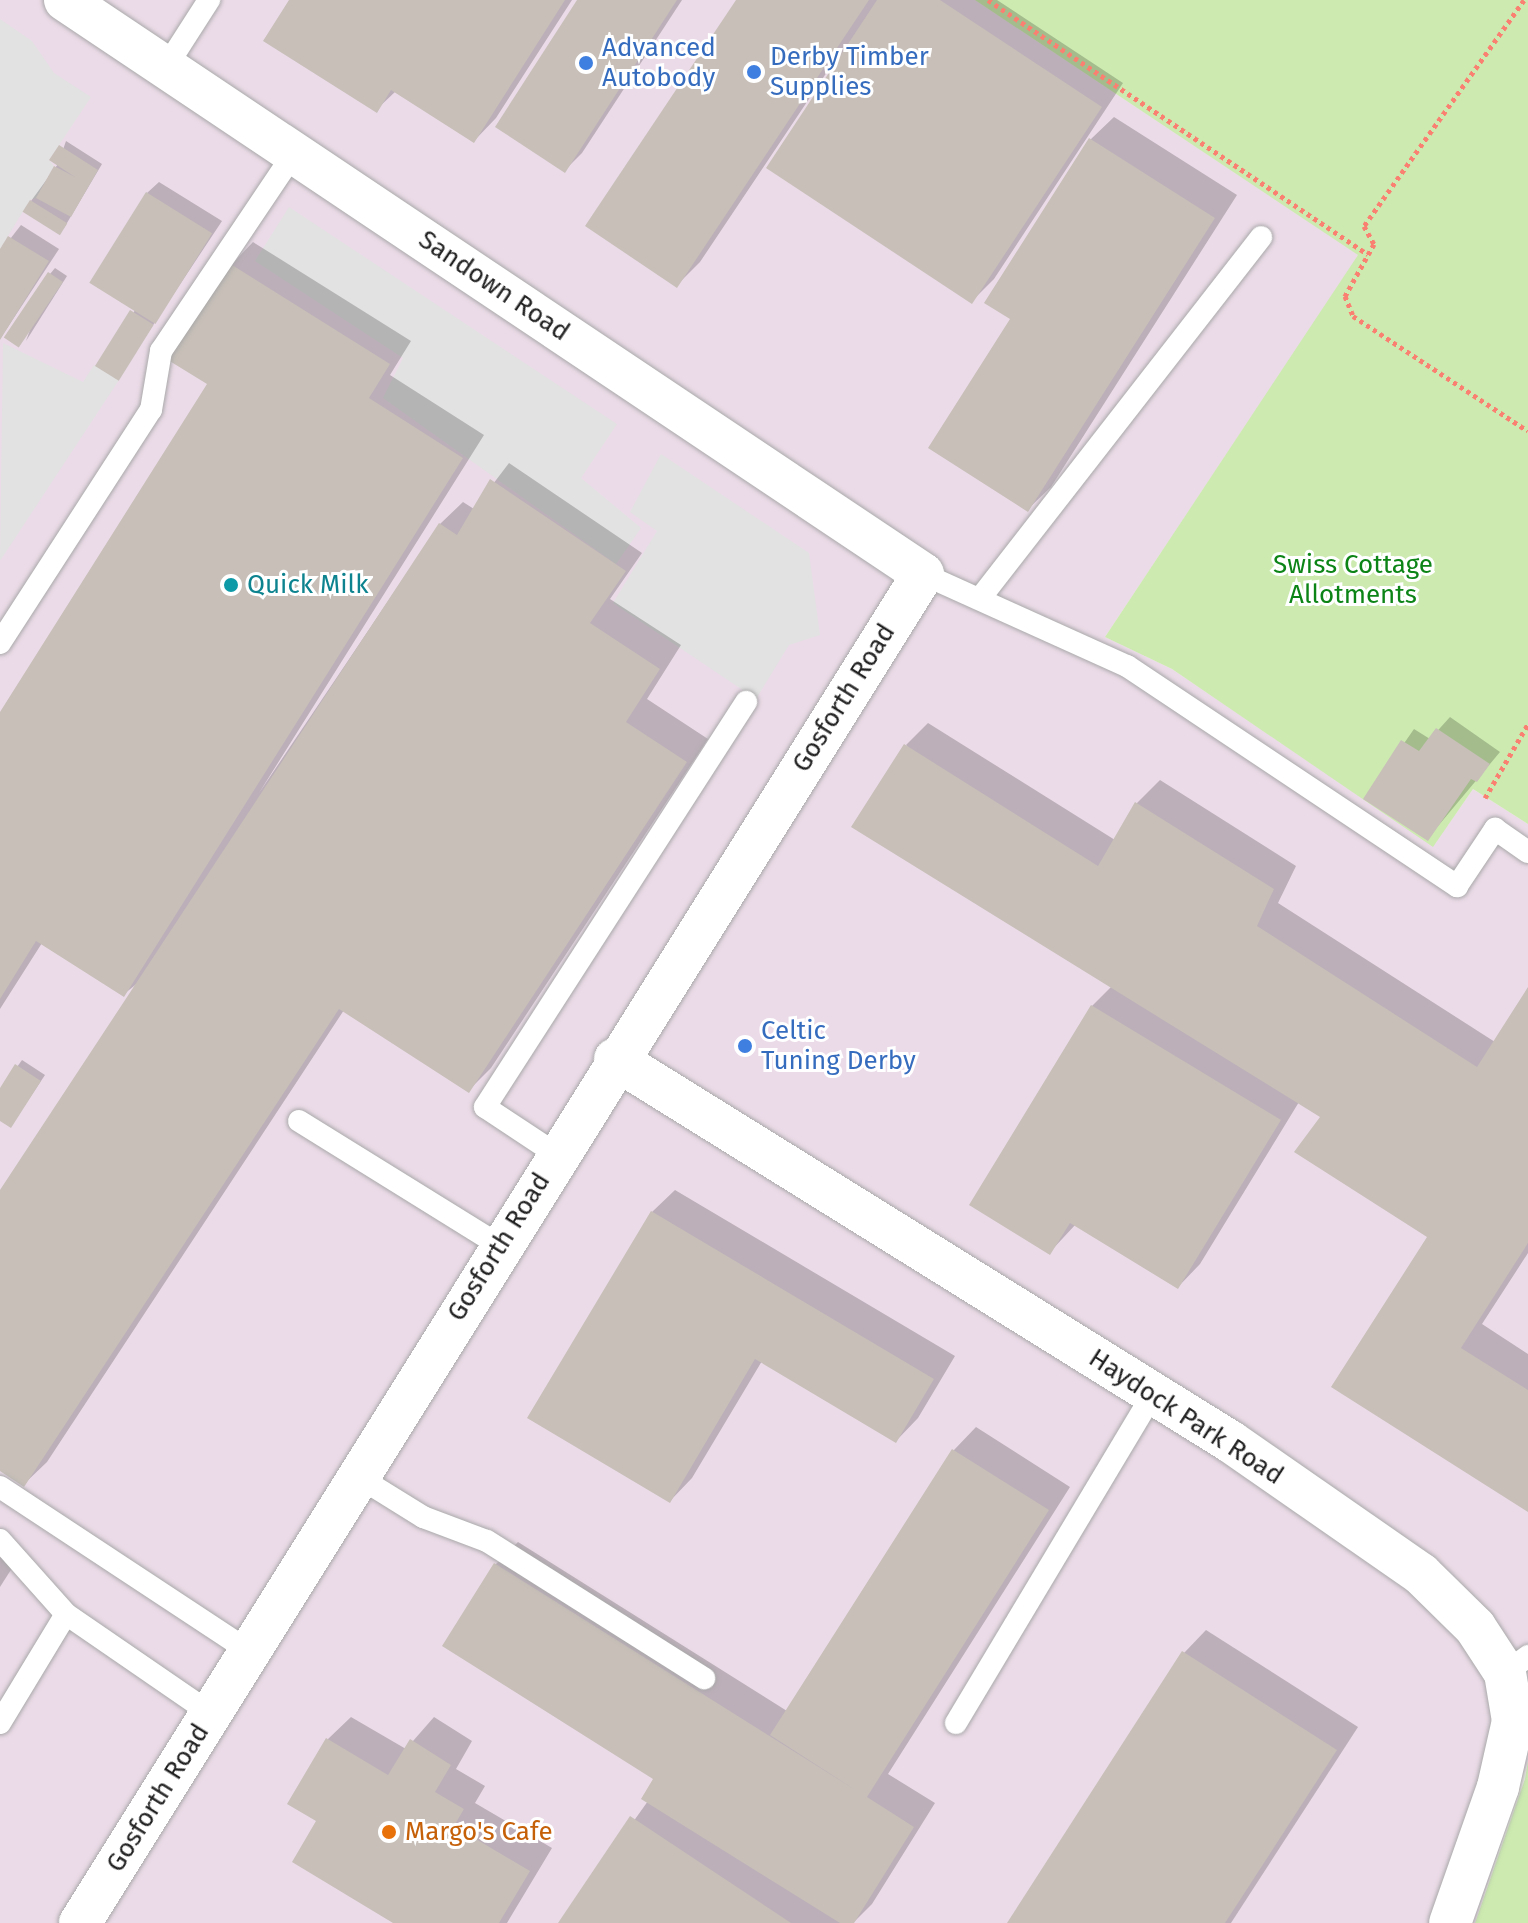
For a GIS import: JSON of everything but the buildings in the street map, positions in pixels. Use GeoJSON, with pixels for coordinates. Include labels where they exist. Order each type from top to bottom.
{"type":"FeatureCollection","features":[{"type":"Feature","properties":{"kind":"street","name":"Sandown Road"},"geometry":{"type":"LineString","coordinates":[[65,0],[923,574]]}},
{"type":"Feature","properties":{"kind":"street","name":"Gosforth Road"},"geometry":{"type":"LineString","coordinates":[[94,1918],[210,1713],[615,1059],[923,574]]}},
{"type":"Feature","properties":{"kind":"street","name":"Haydock Park Road"},"geometry":{"type":"LineString","coordinates":[[615,1059],[1153,1394],[1421,1574],[1516,1665],[1513,1721],[1498,1787],[1450,1923]]}},
{"type":"Feature","properties":{"kind":"lane"},"geometry":{"type":"LineString","coordinates":[[166,67],[209,0]]}},
{"type":"Feature","properties":{"kind":"lane"},"geometry":{"type":"LineString","coordinates":[[0,643],[151,410],[161,351],[294,153]]}},
{"type":"Feature","properties":{"kind":"lane"},"geometry":{"type":"LineString","coordinates":[[981,597],[1261,237]]}},
{"type":"Feature","properties":{"kind":"lane"},"geometry":{"type":"LineString","coordinates":[[923,574],[981,597],[1127,666],[1457,886],[1495,829],[1528,852]]}},
{"type":"Feature","properties":{"kind":"lane"},"geometry":{"type":"LineString","coordinates":[[556,1154],[485,1107],[746,702]]}},
{"type":"Feature","properties":{"kind":"lane"},"geometry":{"type":"LineString","coordinates":[[299,1121],[499,1245]]}},
{"type":"Feature","properties":{"kind":"lane"},"geometry":{"type":"LineString","coordinates":[[956,1723],[1153,1394]]}},
{"type":"Feature","properties":{"kind":"lane"},"geometry":{"type":"LineString","coordinates":[[357,1476],[423,1517],[487,1541],[704,1678]]}},
{"type":"Feature","properties":{"kind":"lane"},"geometry":{"type":"LineString","coordinates":[[0,1487],[249,1651]]}},
{"type":"Feature","properties":{"kind":"lane"},"geometry":{"type":"LineString","coordinates":[[0,1540],[66,1614],[210,1713]]}},
{"type":"Feature","properties":{"kind":"lane"},"geometry":{"type":"LineString","coordinates":[[0,1723],[66,1614]]}},
{"type":"Feature","properties":{"kind":"path"},"geometry":{"type":"LineString","coordinates":[[988,0],[1368,254]]}},
{"type":"Feature","properties":{"kind":"path"},"geometry":{"type":"LineString","coordinates":[[1524,0],[1364,226],[1374,244],[1345,296],[1346,308],[1528,431]]}},
{"type":"Feature","properties":{"kind":"path"},"geometry":{"type":"LineString","coordinates":[[1495,829],[1481,809],[1492,778],[1528,724]]}},
{"type":"Feature","properties":{"kind":"shaded area"},"geometry":{"type":"Polygon","coordinates":[[[0,0],[975,0],[1359,255],[1105,637],[1172,669],[1433,846],[1473,789],[1528,824],[1528,1761],[1475,1923],[0,1923],[0,0]]]}},
{"type":"Feature","properties":{"kind":"shaded area"},"geometry":{"type":"Polygon","coordinates":[[[0,19],[32,41],[54,73],[91,97],[49,160],[54,166],[36,198],[30,200],[0,249],[0,19]]]}},
{"type":"Feature","properties":{"kind":"shaded area"},"geometry":{"type":"Polygon","coordinates":[[[289,207],[617,424],[581,478],[641,528],[616,564],[383,398],[403,358],[255,261],[289,207]]]}},
{"type":"Feature","properties":{"kind":"shaded area"},"geometry":{"type":"Polygon","coordinates":[[[3,343],[83,382],[94,365],[119,380],[0,561],[3,343]]]}},
{"type":"Feature","properties":{"kind":"shaded area"},"geometry":{"type":"Polygon","coordinates":[[[661,454],[809,553],[820,635],[789,645],[756,699],[613,603],[657,531],[630,512],[661,454]]]}},
{"type":"Feature","properties":{"kind":"green space","name":"Swiss Cottage Allotments"},"geometry":{"type":"Polygon","coordinates":[[[975,0],[1528,0],[1528,824],[1473,789],[1433,847],[1172,669],[1105,637],[1358,255],[975,0]]]}},
{"type":"Feature","properties":{"kind":"green space"},"geometry":{"type":"Polygon","coordinates":[[[1528,1761],[1528,1923],[1475,1923],[1525,1779],[1528,1761]]]}},
{"type":"Feature","properties":{"kind":"place","name":"Advanced Autobody"},"geometry":{"type":"Point","coordinates":[586,63]}},
{"type":"Feature","properties":{"kind":"place","name":"Derby Timber Supplies"},"geometry":{"type":"Point","coordinates":[754,72]}},
{"type":"Feature","properties":{"kind":"place","name":"Quick Milk"},"geometry":{"type":"Point","coordinates":[231,585]}},
{"type":"Feature","properties":{"kind":"place","name":"Celtic Tuning Derby"},"geometry":{"type":"Point","coordinates":[745,1046]}},
{"type":"Feature","properties":{"kind":"place","name":"Margo's Cafe"},"geometry":{"type":"Point","coordinates":[389,1832]}}]}
